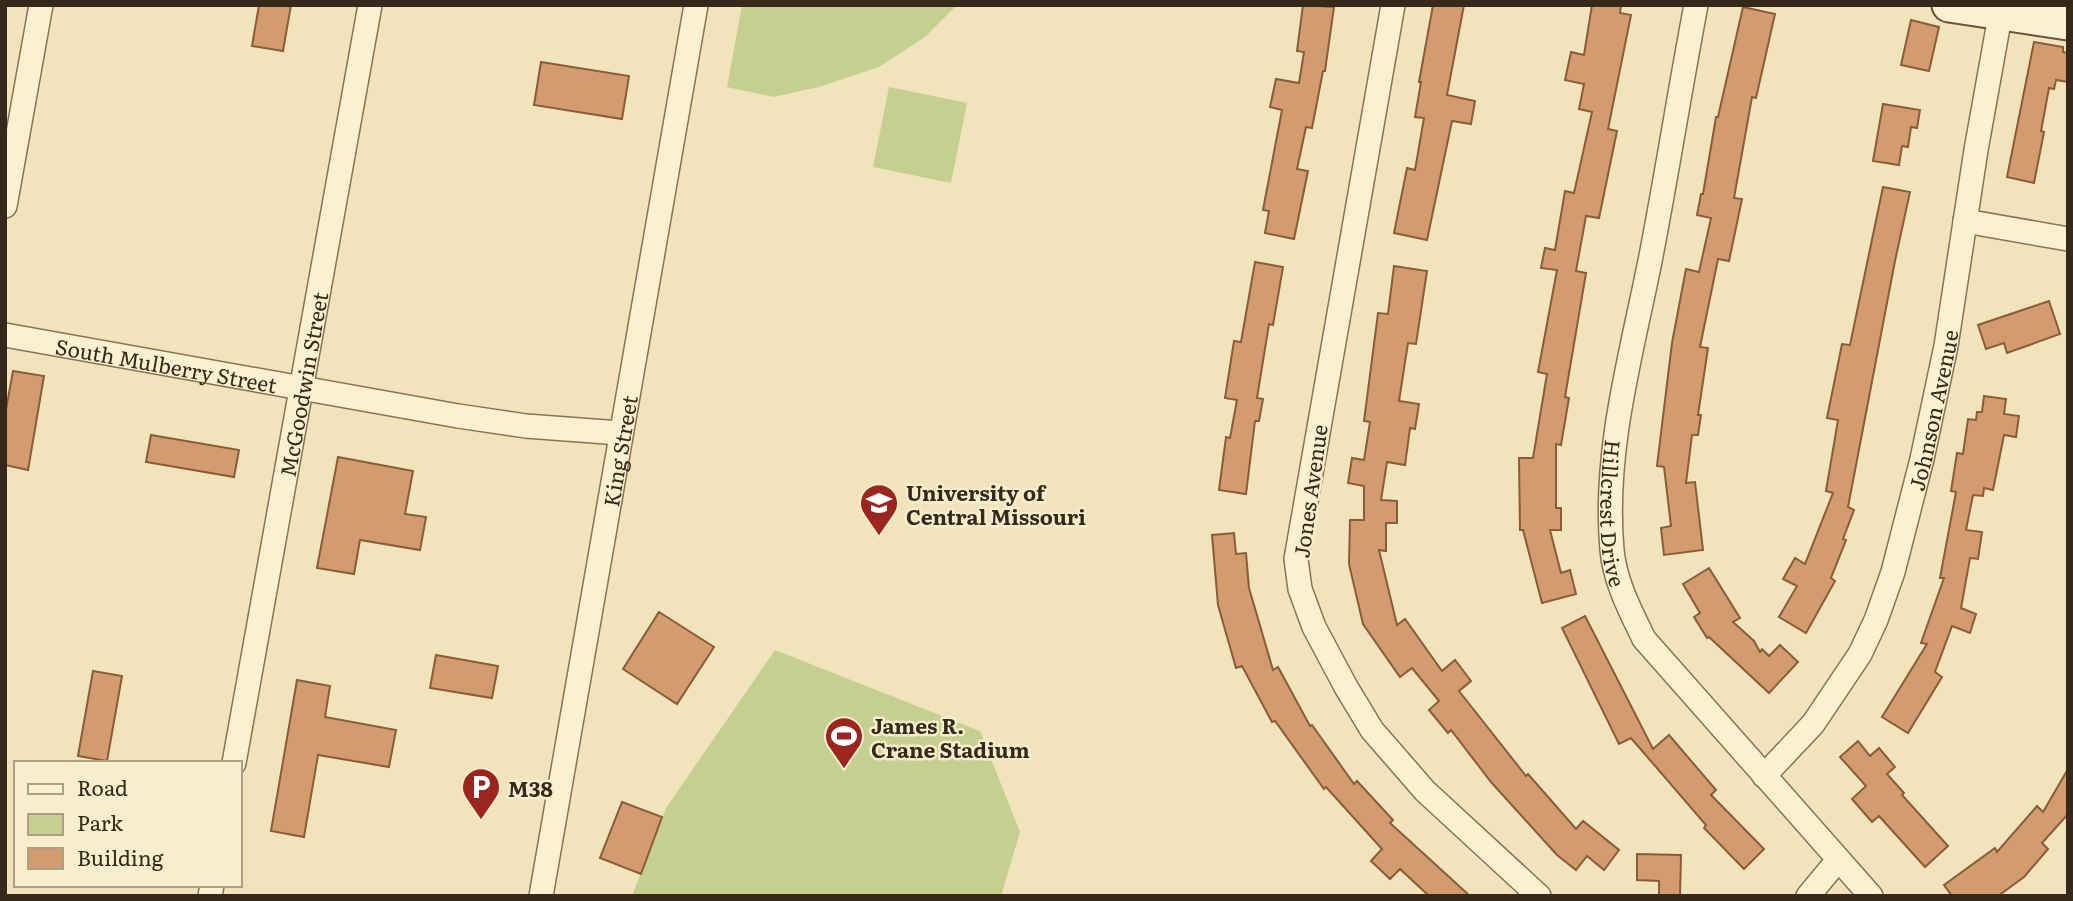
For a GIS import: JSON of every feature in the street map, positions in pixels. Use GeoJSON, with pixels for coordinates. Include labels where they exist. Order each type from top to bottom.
{"type":"FeatureCollection","features":[{"type":"Feature","properties":{"kind":"street"},"geometry":{"type":"LineString","coordinates":[[5,206],[41,5]]}},
{"type":"Feature","properties":{"kind":"street","name":"McGoodwin Street"},"geometry":{"type":"LineString","coordinates":[[234,761],[370,5]]}},
{"type":"Feature","properties":{"kind":"street","name":"King Street"},"geometry":{"type":"LineString","coordinates":[[541,896],[696,5]]}},
{"type":"Feature","properties":{"kind":"street","name":"Jones Avenue"},"geometry":{"type":"LineString","coordinates":[[1393,5],[1296,559],[1300,589],[1314,627],[1372,730],[1425,791],[1539,896]]}},
{"type":"Feature","properties":{"kind":"street","name":"Hillcrest Drive"},"geometry":{"type":"LineString","coordinates":[[1696,5],[1651,256],[1618,415],[1611,483],[1612,551],[1620,590],[1644,639],[1871,896]]}},
{"type":"Feature","properties":{"kind":"street"},"geometry":{"type":"LineString","coordinates":[[1949,5],[2002,9],[2068,23]]}},
{"type":"Feature","properties":{"kind":"street","name":"Johnson Avenue"},"geometry":{"type":"LineString","coordinates":[[1765,775],[1813,724],[1860,654],[1877,620],[1893,572],[1922,459],[1946,346],[2002,9]]}},
{"type":"Feature","properties":{"kind":"street"},"geometry":{"type":"LineString","coordinates":[[1965,221],[2068,239]]}},
{"type":"Feature","properties":{"kind":"street","name":"South Mulberry Street"},"geometry":{"type":"LineString","coordinates":[[5,335],[141,361],[526,426],[620,433]]}},
{"type":"Feature","properties":{"kind":"street"},"geometry":{"type":"LineString","coordinates":[[1808,896],[1838,860]]}},
{"type":"Feature","properties":{"kind":"green space"},"geometry":{"type":"Polygon","coordinates":[[[742,5],[957,5],[925,37],[879,67],[819,87],[773,97],[727,87],[742,5]]]}},
{"type":"Feature","properties":{"kind":"green space"},"geometry":{"type":"Polygon","coordinates":[[[889,87],[967,103],[951,183],[873,167],[889,87]]]}},
{"type":"Feature","properties":{"kind":"green space","name":"James R. Crane Stadium"},"geometry":{"type":"Polygon","coordinates":[[[775,650],[980,731],[1020,832],[1001,896],[632,896],[666,808],[775,650]]]}},
{"type":"Feature","properties":{"kind":"building"},"geometry":{"type":"Polygon","coordinates":[[[259,5],[291,5],[283,51],[252,46],[259,5]]]}},
{"type":"Feature","properties":{"kind":"building"},"geometry":{"type":"Polygon","coordinates":[[[1303,5],[1334,7],[1325,71],[1312,128],[1306,127],[1297,169],[1308,171],[1294,239],[1265,233],[1269,211],[1263,210],[1282,110],[1270,107],[1276,79],[1299,83],[1304,52],[1297,51],[1303,5]]]}},
{"type":"Feature","properties":{"kind":"building"},"geometry":{"type":"Polygon","coordinates":[[[1433,5],[1464,5],[1447,95],[1475,101],[1471,124],[1452,121],[1427,240],[1394,233],[1407,168],[1415,170],[1424,118],[1415,117],[1433,5]]]}},
{"type":"Feature","properties":{"kind":"building"},"geometry":{"type":"Polygon","coordinates":[[[1592,5],[1621,5],[1620,13],[1631,15],[1608,129],[1617,131],[1599,218],[1586,216],[1576,271],[1586,273],[1565,397],[1569,398],[1561,445],[1556,444],[1556,508],[1561,508],[1561,530],[1550,530],[1561,573],[1570,570],[1576,594],[1542,603],[1523,530],[1520,530],[1519,458],[1533,458],[1547,374],[1538,372],[1557,270],[1541,268],[1545,248],[1555,250],[1565,191],[1574,193],[1592,112],[1579,109],[1584,84],[1565,80],[1571,52],[1584,55],[1592,5]]]}},
{"type":"Feature","properties":{"kind":"building"},"geometry":{"type":"Polygon","coordinates":[[[1743,7],[1775,14],[1756,98],[1752,97],[1734,198],[1742,199],[1729,261],[1718,259],[1700,347],[1708,348],[1698,415],[1701,415],[1698,435],[1692,435],[1686,483],[1695,482],[1703,550],[1664,555],[1661,528],[1671,526],[1664,467],[1657,466],[1672,343],[1686,269],[1699,272],[1711,218],[1697,215],[1716,117],[1743,7]]]}},
{"type":"Feature","properties":{"kind":"building"},"geometry":{"type":"Polygon","coordinates":[[[1911,20],[1939,27],[1929,71],[1901,65],[1911,20]]]}},
{"type":"Feature","properties":{"kind":"building"},"geometry":{"type":"Polygon","coordinates":[[[2034,42],[2063,47],[2063,52],[2068,53],[2068,82],[2056,80],[2054,89],[2049,88],[2034,183],[2007,177],[2034,42]]]}},
{"type":"Feature","properties":{"kind":"building"},"geometry":{"type":"Polygon","coordinates":[[[541,62],[629,76],[622,119],[534,105],[541,62]]]}},
{"type":"Feature","properties":{"kind":"building"},"geometry":{"type":"Polygon","coordinates":[[[1883,104],[1920,110],[1917,128],[1911,127],[1908,147],[1902,146],[1899,165],[1873,161],[1883,104]]]}},
{"type":"Feature","properties":{"kind":"building"},"geometry":{"type":"Polygon","coordinates":[[[1883,187],[1910,192],[1848,507],[1854,510],[1831,578],[1835,581],[1806,633],[1779,617],[1797,586],[1783,579],[1795,558],[1805,564],[1833,493],[1826,491],[1838,420],[1827,418],[1842,344],[1850,345],[1883,187]]]}},
{"type":"Feature","properties":{"kind":"building"},"geometry":{"type":"Polygon","coordinates":[[[1255,262],[1283,267],[1273,325],[1269,324],[1257,398],[1263,399],[1259,421],[1255,421],[1246,494],[1219,490],[1226,437],[1230,438],[1237,400],[1225,398],[1234,341],[1241,342],[1255,262]]]}},
{"type":"Feature","properties":{"kind":"building"},"geometry":{"type":"Polygon","coordinates":[[[1394,266],[1427,271],[1416,344],[1408,343],[1399,401],[1419,404],[1415,429],[1410,428],[1405,465],[1387,462],[1381,500],[1397,501],[1397,523],[1386,523],[1386,551],[1379,550],[1397,625],[1405,619],[1442,671],[1455,660],[1471,681],[1459,691],[1526,776],[1528,774],[1576,829],[1583,821],[1619,850],[1604,870],[1587,856],[1576,870],[1557,855],[1491,782],[1451,730],[1448,733],[1429,710],[1439,701],[1412,668],[1400,677],[1363,624],[1349,564],[1350,520],[1364,520],[1364,486],[1348,483],[1352,458],[1364,460],[1370,422],[1364,421],[1378,313],[1388,314],[1394,266]]]}},
{"type":"Feature","properties":{"kind":"building"},"geometry":{"type":"Polygon","coordinates":[[[2049,301],[2060,334],[2007,353],[2004,343],[1986,349],[1978,325],[2049,301]]]}},
{"type":"Feature","properties":{"kind":"building"},"geometry":{"type":"Polygon","coordinates":[[[13,371],[44,376],[28,470],[5,465],[5,415],[13,371]]]}},
{"type":"Feature","properties":{"kind":"building"},"geometry":{"type":"Polygon","coordinates":[[[1984,396],[2006,399],[2004,414],[2019,416],[2016,437],[2004,435],[1993,490],[1984,488],[1983,496],[1973,495],[1966,530],[1982,532],[1978,559],[1970,558],[1961,608],[1976,614],[1970,633],[1952,626],[1935,672],[1942,677],[1908,733],[1882,717],[1927,644],[1921,643],[1944,578],[1940,578],[1956,492],[1951,491],[1957,453],[1963,454],[1968,419],[1976,420],[1977,412],[1982,412],[1984,396]]]}},
{"type":"Feature","properties":{"kind":"building"},"geometry":{"type":"Polygon","coordinates":[[[151,435],[239,450],[234,477],[146,462],[151,435]]]}},
{"type":"Feature","properties":{"kind":"building"},"geometry":{"type":"Polygon","coordinates":[[[338,457],[413,471],[405,514],[426,517],[420,550],[360,540],[354,574],[317,568],[338,457]]]}},
{"type":"Feature","properties":{"kind":"building"},"geometry":{"type":"Polygon","coordinates":[[[1234,533],[1236,554],[1246,553],[1249,588],[1273,670],[1278,667],[1310,726],[1312,725],[1354,784],[1357,781],[1393,820],[1390,823],[1470,896],[1429,896],[1400,869],[1390,879],[1371,861],[1382,849],[1326,787],[1324,789],[1275,721],[1272,722],[1242,666],[1236,668],[1218,605],[1212,535],[1234,533]]]}},
{"type":"Feature","properties":{"kind":"building"},"geometry":{"type":"Polygon","coordinates":[[[1709,568],[1740,618],[1733,622],[1754,641],[1760,652],[1762,649],[1769,656],[1780,645],[1798,662],[1769,693],[1707,638],[1694,617],[1700,613],[1683,584],[1709,568]]]}},
{"type":"Feature","properties":{"kind":"building"},"geometry":{"type":"Polygon","coordinates":[[[659,612],[714,647],[677,704],[623,669],[659,612]]]}},
{"type":"Feature","properties":{"kind":"building"},"geometry":{"type":"Polygon","coordinates":[[[1585,616],[1653,749],[1669,735],[1716,790],[1711,795],[1764,849],[1744,869],[1704,828],[1706,825],[1631,738],[1619,744],[1562,628],[1585,616]]]}},
{"type":"Feature","properties":{"kind":"building"},"geometry":{"type":"Polygon","coordinates":[[[436,655],[498,666],[492,698],[430,688],[436,655]]]}},
{"type":"Feature","properties":{"kind":"building"},"geometry":{"type":"Polygon","coordinates":[[[93,671],[122,676],[107,761],[78,756],[93,671]]]}},
{"type":"Feature","properties":{"kind":"building"},"geometry":{"type":"Polygon","coordinates":[[[297,680],[330,686],[325,717],[396,730],[389,767],[318,755],[304,837],[271,831],[297,680]]]}},
{"type":"Feature","properties":{"kind":"building"},"geometry":{"type":"Polygon","coordinates":[[[1858,741],[1870,756],[1879,748],[1895,767],[1887,774],[1904,793],[1902,795],[1948,846],[1925,867],[1879,816],[1872,822],[1852,799],[1866,786],[1840,757],[1858,741]]]}},
{"type":"Feature","properties":{"kind":"building"},"geometry":{"type":"Polygon","coordinates":[[[2068,769],[2068,814],[2042,843],[2048,849],[2024,877],[1998,896],[1952,896],[1944,885],[1995,848],[1997,852],[2037,806],[2043,812],[2068,769]]]}},
{"type":"Feature","properties":{"kind":"building"},"geometry":{"type":"Polygon","coordinates":[[[622,802],[662,817],[641,874],[600,858],[622,802]]]}},
{"type":"Feature","properties":{"kind":"building"},"geometry":{"type":"Polygon","coordinates":[[[1637,854],[1681,855],[1680,896],[1659,896],[1659,881],[1637,880],[1637,854]]]}},
{"type":"Feature","properties":{"kind":"place","name":"University of Central Missouri"},"geometry":{"type":"Point","coordinates":[879,537]}},
{"type":"Feature","properties":{"kind":"place","name":"James R. Crane Stadium"},"geometry":{"type":"Point","coordinates":[844,770]}},
{"type":"Feature","properties":{"kind":"place","name":"M38"},"geometry":{"type":"Point","coordinates":[481,821]}}]}
